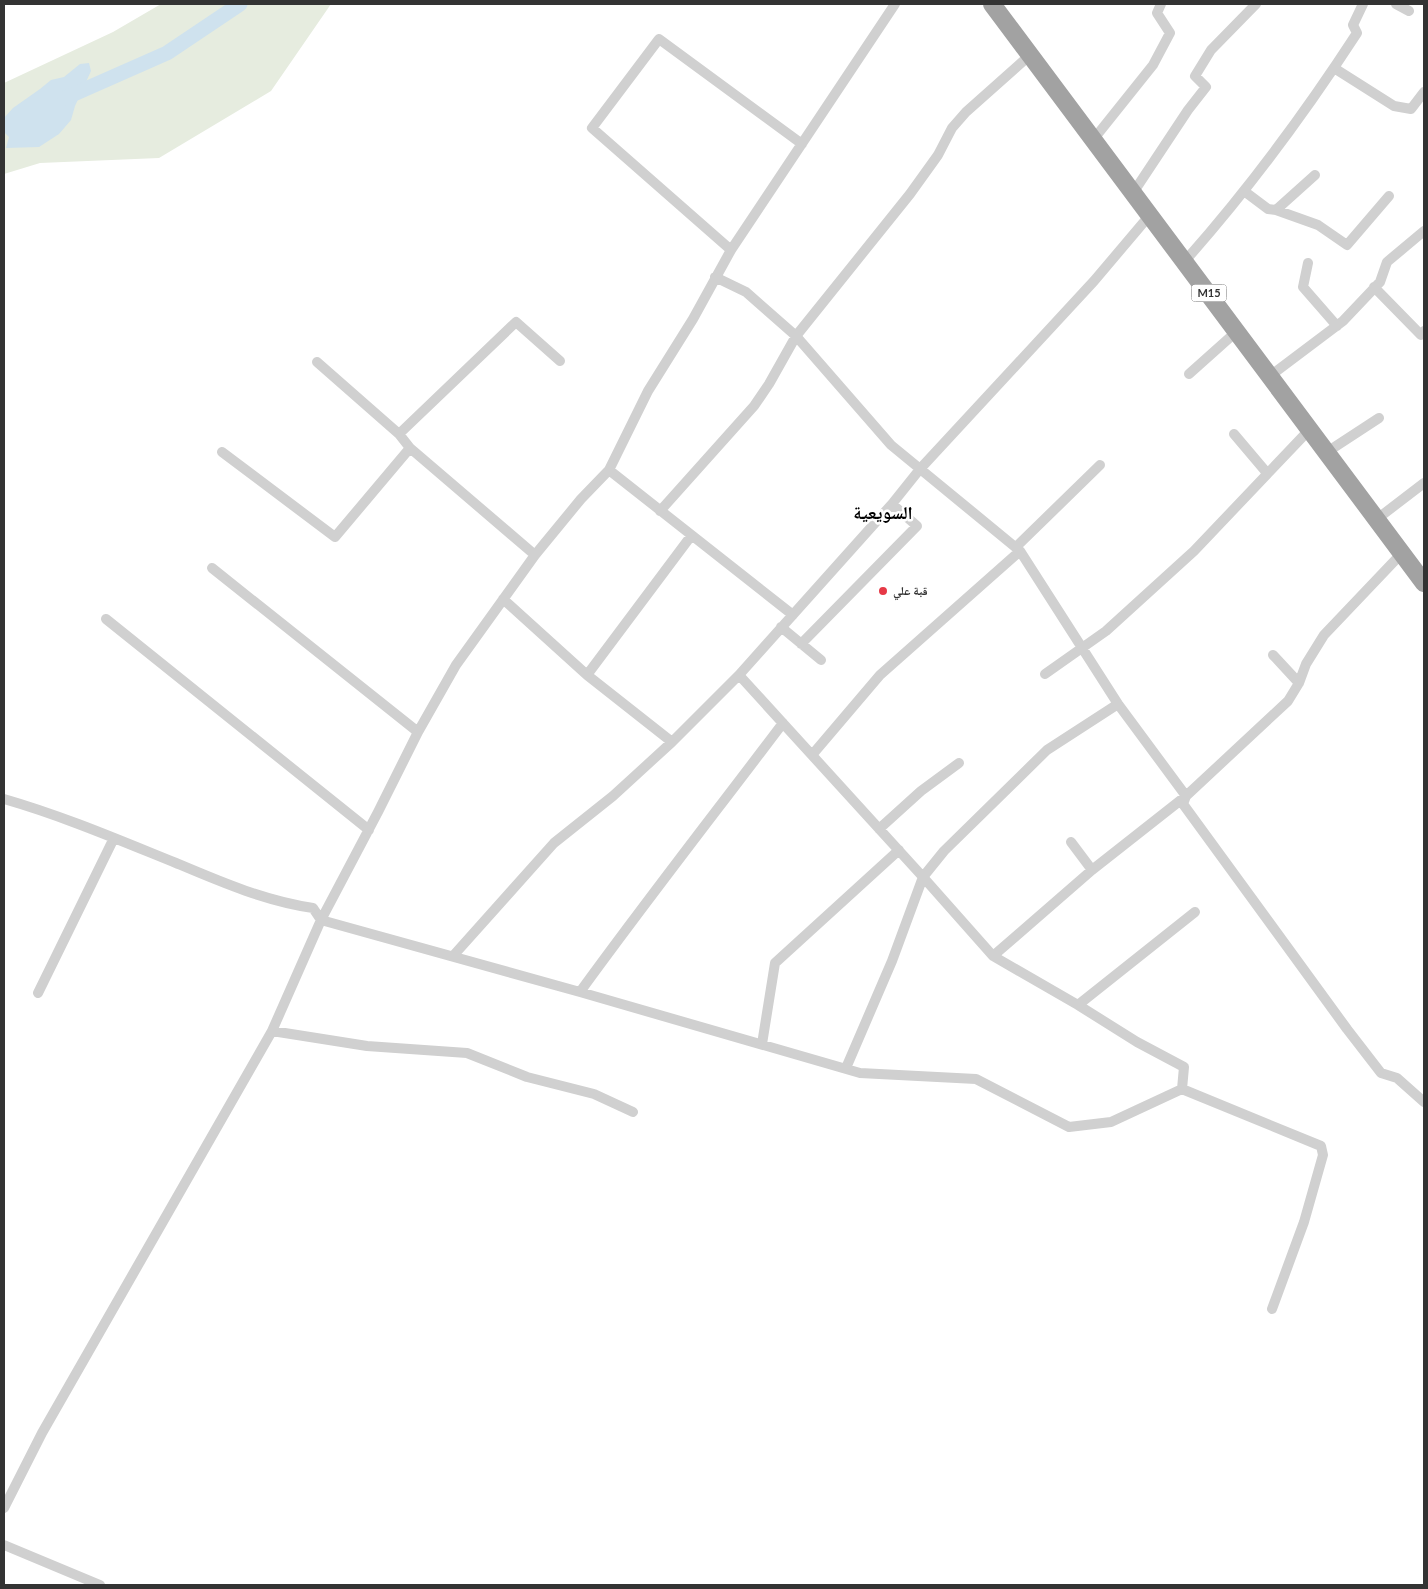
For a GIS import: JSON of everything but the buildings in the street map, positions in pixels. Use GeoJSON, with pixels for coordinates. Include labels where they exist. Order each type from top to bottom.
{"type":"FeatureCollection","features":[{"type":"Feature","properties":{"kind":"highway","name":"M15"},"geometry":{"type":"LineString","coordinates":[[992,4],[1424,583]]}},
{"type":"Feature","properties":{"kind":"street"},"geometry":{"type":"LineString","coordinates":[[4,1508],[42,1433],[272,1031],[321,920],[418,732],[456,665],[535,555],[581,499],[609,470],[648,391],[693,319],[715,277],[895,4]]}},
{"type":"Feature","properties":{"kind":"street"},"geometry":{"type":"LineString","coordinates":[[1093,140],[1153,65],[1170,33],[1157,13],[1161,4]]}},
{"type":"Feature","properties":{"kind":"street"},"geometry":{"type":"LineString","coordinates":[[1132,193],[1206,86],[1195,76],[1211,50],[1256,4]]}},
{"type":"Feature","properties":{"kind":"street"},"geometry":{"type":"LineString","coordinates":[[1185,261],[1266,163],[1334,68],[1357,33],[1354,25],[1363,4]]}},
{"type":"Feature","properties":{"kind":"street"},"geometry":{"type":"LineString","coordinates":[[1396,4],[1409,11]]}},
{"type":"Feature","properties":{"kind":"street"},"geometry":{"type":"LineString","coordinates":[[732,250],[592,128],[659,39],[802,144]]}},
{"type":"Feature","properties":{"kind":"street"},"geometry":{"type":"LineString","coordinates":[[660,511],[754,406],[770,384],[796,336],[910,194],[938,155],[952,128],[961,117],[1030,55]]}},
{"type":"Feature","properties":{"kind":"street"},"geometry":{"type":"LineString","coordinates":[[1334,68],[1394,106],[1411,109],[1424,92]]}},
{"type":"Feature","properties":{"kind":"street"},"geometry":{"type":"LineString","coordinates":[[1276,210],[1314,175]]}},
{"type":"Feature","properties":{"kind":"street"},"geometry":{"type":"LineString","coordinates":[[1244,191],[1268,209],[1318,225],[1347,245],[1389,196]]}},
{"type":"Feature","properties":{"kind":"street"},"geometry":{"type":"LineString","coordinates":[[453,956],[554,843],[613,796],[672,742],[739,675],[892,504],[920,469],[1081,295],[1149,216]]}},
{"type":"Feature","properties":{"kind":"street"},"geometry":{"type":"LineString","coordinates":[[1270,376],[1337,326],[1380,282],[1387,262],[1424,231]]}},
{"type":"Feature","properties":{"kind":"street"},"geometry":{"type":"LineString","coordinates":[[1308,263],[1303,287],[1337,326]]}},
{"type":"Feature","properties":{"kind":"street"},"geometry":{"type":"LineString","coordinates":[[715,277],[746,292],[796,336],[891,445],[1018,549],[1118,704],[1186,796]]}},
{"type":"Feature","properties":{"kind":"street"},"geometry":{"type":"LineString","coordinates":[[1374,287],[1421,335],[1424,331]]}},
{"type":"Feature","properties":{"kind":"street"},"geometry":{"type":"LineString","coordinates":[[399,434],[516,322],[560,361]]}},
{"type":"Feature","properties":{"kind":"street"},"geometry":{"type":"LineString","coordinates":[[1190,374],[1236,332]]}},
{"type":"Feature","properties":{"kind":"street"},"geometry":{"type":"LineString","coordinates":[[317,362],[399,434],[410,448],[535,555]]}},
{"type":"Feature","properties":{"kind":"street"},"geometry":{"type":"LineString","coordinates":[[1327,452],[1379,418]]}},
{"type":"Feature","properties":{"kind":"street"},"geometry":{"type":"LineString","coordinates":[[1045,674],[1106,631],[1194,551],[1310,430]]}},
{"type":"Feature","properties":{"kind":"street"},"geometry":{"type":"LineString","coordinates":[[1234,434],[1249,450],[1266,474]]}},
{"type":"Feature","properties":{"kind":"street"},"geometry":{"type":"LineString","coordinates":[[222,452],[335,537],[410,448]]}},
{"type":"Feature","properties":{"kind":"street"},"geometry":{"type":"LineString","coordinates":[[812,755],[880,675],[1018,549],[1100,465]]}},
{"type":"Feature","properties":{"kind":"street"},"geometry":{"type":"LineString","coordinates":[[609,470],[793,615]]}},
{"type":"Feature","properties":{"kind":"street"},"geometry":{"type":"LineString","coordinates":[[1377,519],[1424,483]]}},
{"type":"Feature","properties":{"kind":"street"},"geometry":{"type":"LineString","coordinates":[[801,644],[917,526],[892,504]]}},
{"type":"Feature","properties":{"kind":"street"},"geometry":{"type":"LineString","coordinates":[[587,675],[691,536]]}},
{"type":"Feature","properties":{"kind":"street"},"geometry":{"type":"LineString","coordinates":[[993,956],[1092,870],[1186,796],[1288,701],[1306,664],[1324,635],[1402,553]]}},
{"type":"Feature","properties":{"kind":"street"},"geometry":{"type":"LineString","coordinates":[[212,568],[418,732]]}},
{"type":"Feature","properties":{"kind":"street"},"geometry":{"type":"LineString","coordinates":[[503,599],[587,675],[672,742]]}},
{"type":"Feature","properties":{"kind":"street"},"geometry":{"type":"LineString","coordinates":[[106,618],[369,830]]}},
{"type":"Feature","properties":{"kind":"street"},"geometry":{"type":"LineString","coordinates":[[781,627],[821,660]]}},
{"type":"Feature","properties":{"kind":"street"},"geometry":{"type":"LineString","coordinates":[[1273,655],[1298,683]]}},
{"type":"Feature","properties":{"kind":"street"},"geometry":{"type":"LineString","coordinates":[[739,675],[993,956],[1078,1005],[1137,1042],[1184,1067],[1182,1089]]}},
{"type":"Feature","properties":{"kind":"street"},"geometry":{"type":"LineString","coordinates":[[846,1068],[892,962],[923,877],[944,851],[1047,750],[1118,704]]}},
{"type":"Feature","properties":{"kind":"street"},"geometry":{"type":"LineString","coordinates":[[580,992],[648,898],[783,723]]}},
{"type":"Feature","properties":{"kind":"street"},"geometry":{"type":"LineString","coordinates":[[879,829],[921,791],[959,763]]}},
{"type":"Feature","properties":{"kind":"street"},"geometry":{"type":"LineString","coordinates":[[1186,796],[1183,804],[1381,1073],[1397,1078],[1424,1102]]}},
{"type":"Feature","properties":{"kind":"street"},"geometry":{"type":"LineString","coordinates":[[4,799],[41,810],[114,838],[229,886],[288,904],[313,908],[321,920],[860,1073],[976,1079],[1069,1128],[1111,1122],[1182,1089],[1322,1146],[1323,1155],[1304,1222],[1272,1309]]}},
{"type":"Feature","properties":{"kind":"street"},"geometry":{"type":"LineString","coordinates":[[38,993],[114,838]]}},
{"type":"Feature","properties":{"kind":"street"},"geometry":{"type":"LineString","coordinates":[[1070,842],[1092,870]]}},
{"type":"Feature","properties":{"kind":"street"},"geometry":{"type":"LineString","coordinates":[[762,1044],[775,963],[899,850]]}},
{"type":"Feature","properties":{"kind":"street"},"geometry":{"type":"LineString","coordinates":[[1078,1005],[1195,912]]}},
{"type":"Feature","properties":{"kind":"street"},"geometry":{"type":"LineString","coordinates":[[272,1031],[367,1046],[467,1053],[527,1077],[594,1094],[633,1112]]}},
{"type":"Feature","properties":{"kind":"street"},"geometry":{"type":"LineString","coordinates":[[4,1545],[100,1585]]}},
{"type":"Feature","properties":{"kind":"shaded area"},"geometry":{"type":"Polygon","coordinates":[[[161,4],[331,4],[271,91],[159,158],[40,163],[4,174],[4,83],[113,32],[161,4]]]}},
{"type":"Feature","properties":{"kind":"water"},"geometry":{"type":"Polygon","coordinates":[[[89,63],[91,71],[75,106],[71,120],[59,134],[39,147],[6,148],[9,137],[4,132],[4,118],[13,108],[51,80],[64,77],[80,64],[89,63]]]}},
{"type":"Feature","properties":{"kind":"waterway"},"geometry":{"type":"LineString","coordinates":[[65,98],[167,53],[240,4]]}},
{"type":"Feature","properties":{"kind":"place","name":"قبة علي"},"geometry":{"type":"Point","coordinates":[883,591]}},
{"type":"Feature","properties":{"kind":"district","name":"السويعية"},"geometry":{"type":"Point","coordinates":[883,513]}}]}
